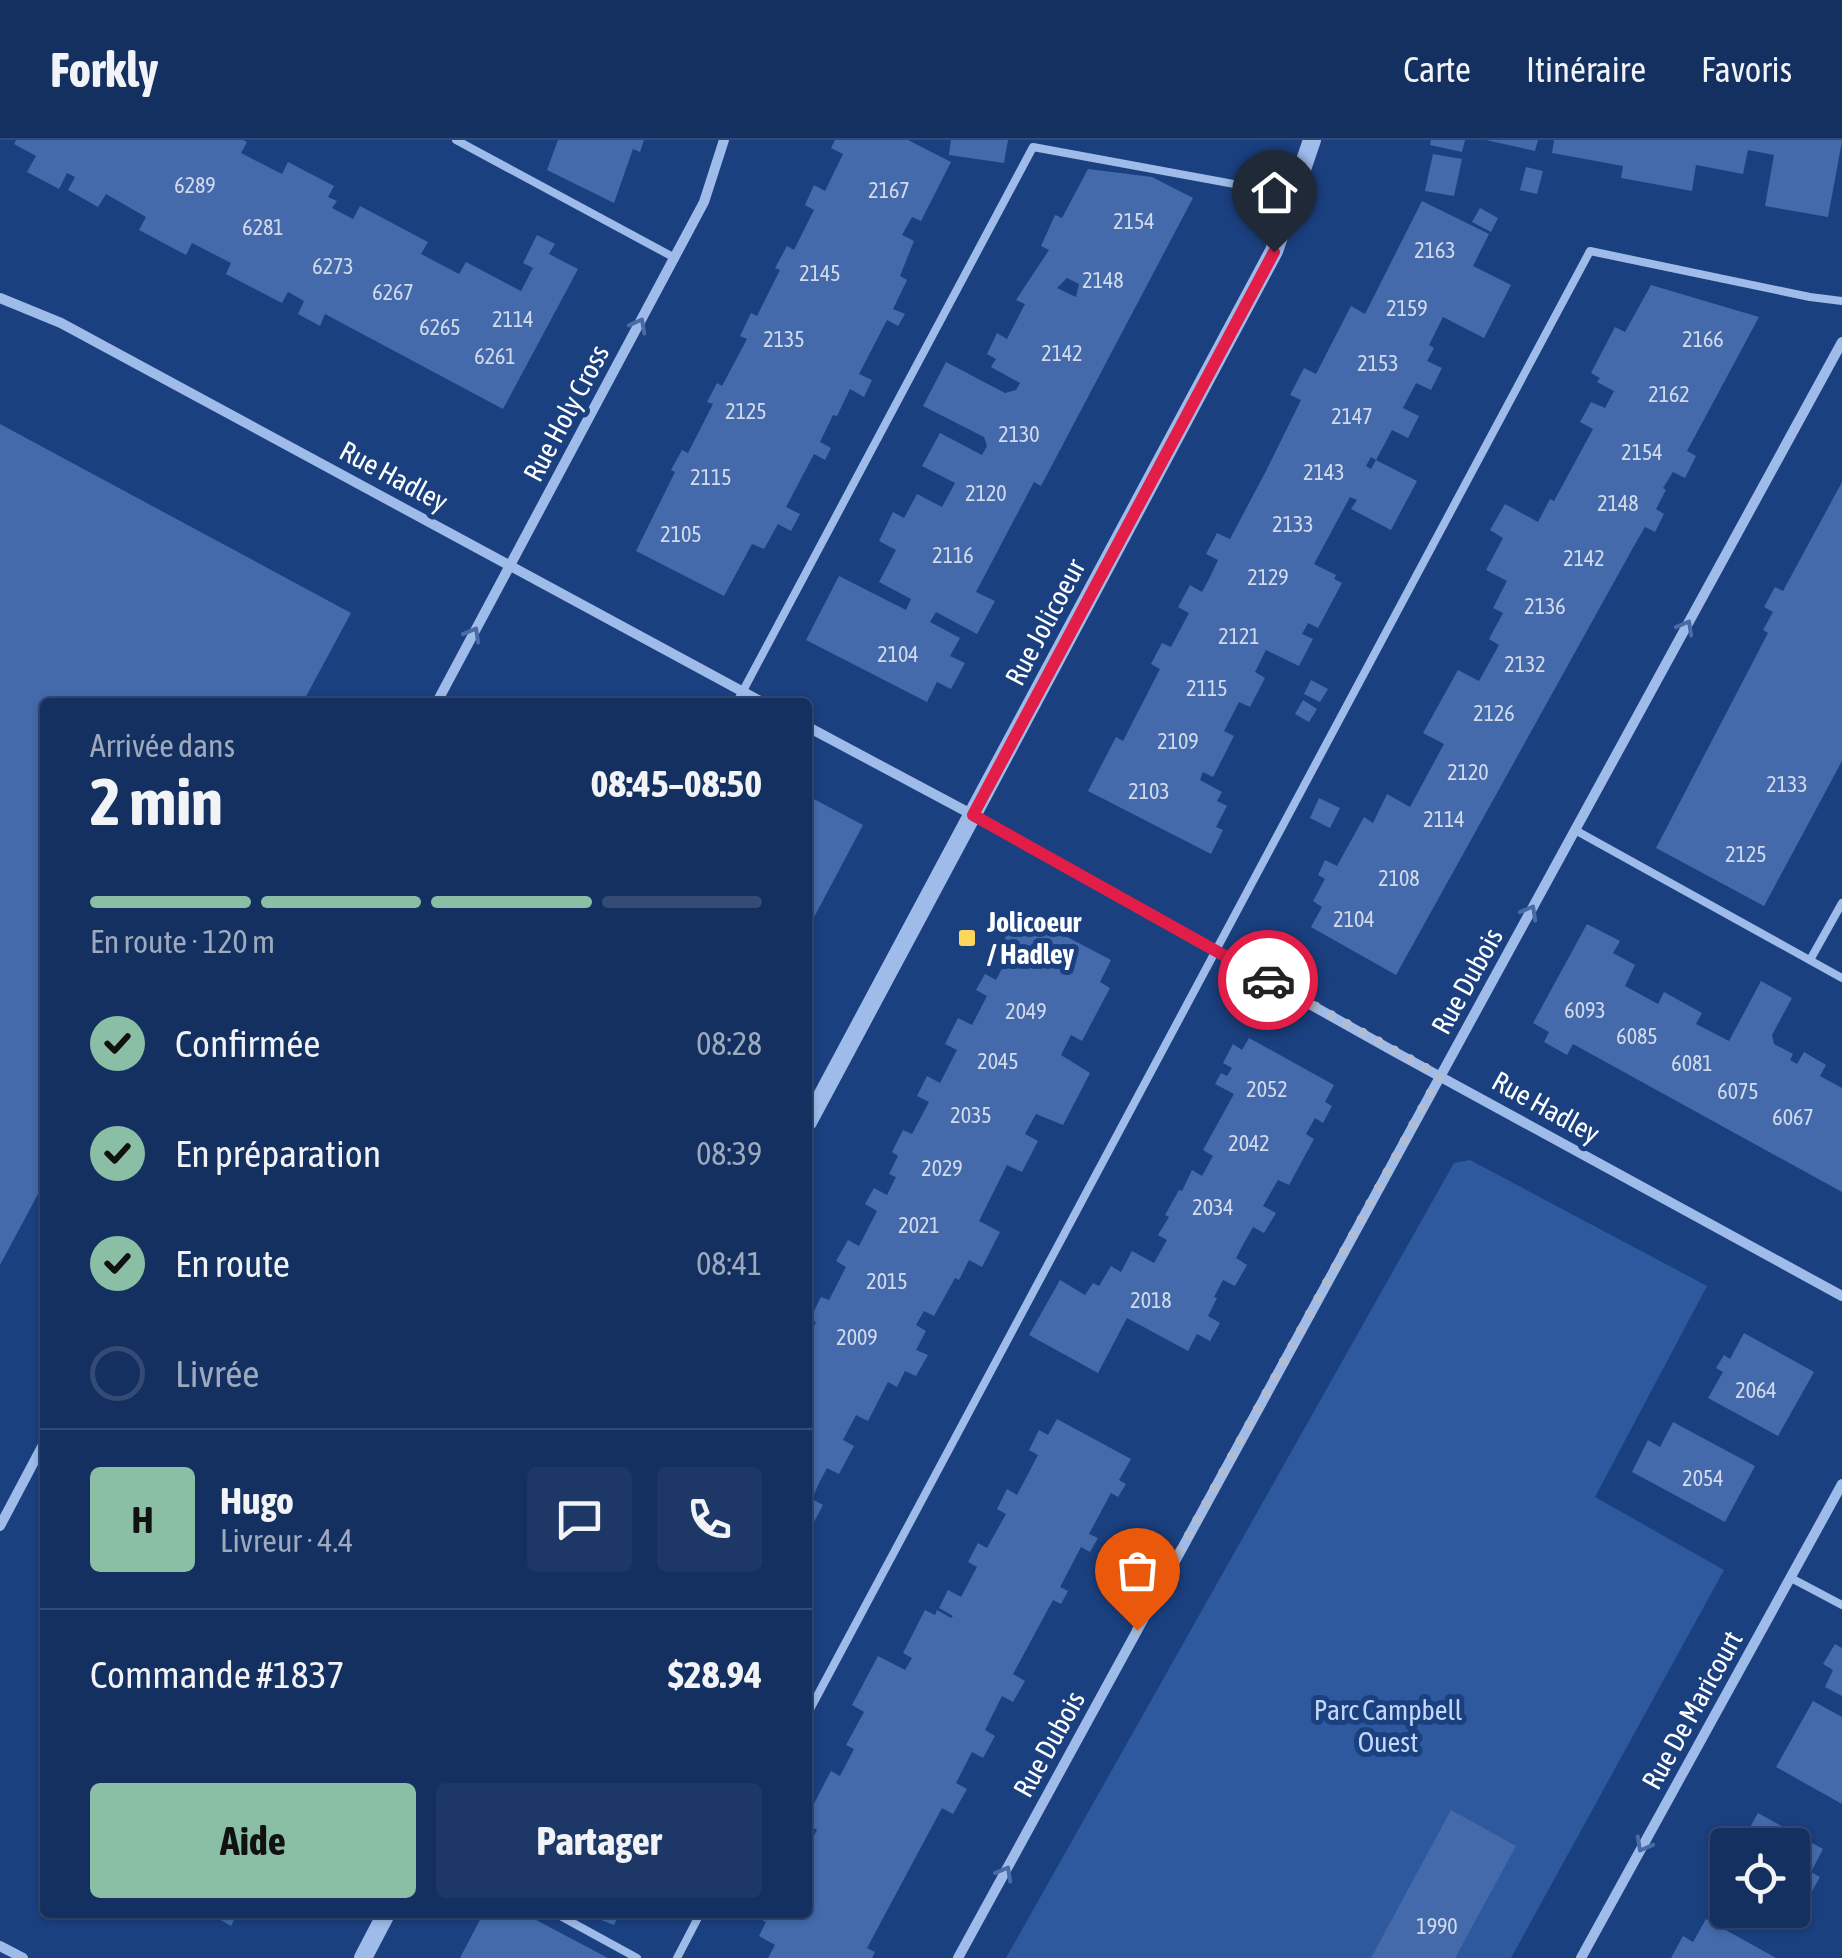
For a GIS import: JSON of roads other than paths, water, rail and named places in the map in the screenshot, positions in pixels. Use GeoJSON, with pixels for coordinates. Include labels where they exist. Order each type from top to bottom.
{"type":"FeatureCollection","features":[{"type":"Feature","properties":{"kind":"street","name":"Rue Holy Cross"},"geometry":{"type":"LineString","coordinates":[[439,698],[704,202],[724,140]]}},
{"type":"Feature","properties":{"kind":"street","name":"Rue Jolicoeur"},"geometry":{"type":"LineString","coordinates":[[812,1115],[1274,252],[1312,140]]}},
{"type":"Feature","properties":{"kind":"street","name":"Rue Hadley"},"geometry":{"type":"LineString","coordinates":[[0,298],[61,323],[510,565],[740,697]]}},
{"type":"Feature","properties":{"kind":"street","name":"Rue Dubois"},"geometry":{"type":"LineString","coordinates":[[958,1958],[1842,342]]}},
{"type":"Feature","properties":{"kind":"street","name":"Rue Hadley"},"geometry":{"type":"LineString","coordinates":[[812,729],[1842,1296]]}},
{"type":"Feature","properties":{"kind":"street"},"geometry":{"type":"LineString","coordinates":[[0,1526],[40,1450]]}},
{"type":"Feature","properties":{"kind":"street","name":"Rue De Maricourt"},"geometry":{"type":"LineString","coordinates":[[1581,1958],[1842,1484]]}},
{"type":"Feature","properties":{"kind":"street"},"geometry":{"type":"LineString","coordinates":[[363,1958],[384,1918]]}},
{"type":"Feature","properties":{"kind":"street"},"geometry":{"type":"LineString","coordinates":[[0,1946],[23,1958]]}},
{"type":"Feature","properties":{"kind":"lane"},"geometry":{"type":"LineString","coordinates":[[456,140],[675,258]]}},
{"type":"Feature","properties":{"kind":"lane"},"geometry":{"type":"LineString","coordinates":[[740,697],[1033,147],[1295,195]]}},
{"type":"Feature","properties":{"kind":"lane"},"geometry":{"type":"LineString","coordinates":[[812,1705],[1590,251],[1842,301]]}},
{"type":"Feature","properties":{"kind":"lane"},"geometry":{"type":"LineString","coordinates":[[1575,830],[1842,978]]}},
{"type":"Feature","properties":{"kind":"lane"},"geometry":{"type":"LineString","coordinates":[[1810,960],[1842,903]]}},
{"type":"Feature","properties":{"kind":"lane"},"geometry":{"type":"LineString","coordinates":[[1791,1578],[1842,1605]]}},
{"type":"Feature","properties":{"kind":"lane"},"geometry":{"type":"LineString","coordinates":[[564,1918],[637,1958]]}},
{"type":"Feature","properties":{"kind":"lane"},"geometry":{"type":"LineString","coordinates":[[677,1958],[698,1918]]}},
{"type":"Feature","properties":{"kind":"place","name":"Jolicoeur / Hadley"},"geometry":{"type":"Point","coordinates":[967,938]}},
{"type":"Feature","properties":{"kind":"park label","name":"Parc Campbell Ouest"},"geometry":{"type":"Point","coordinates":[1388,1726]}}]}
